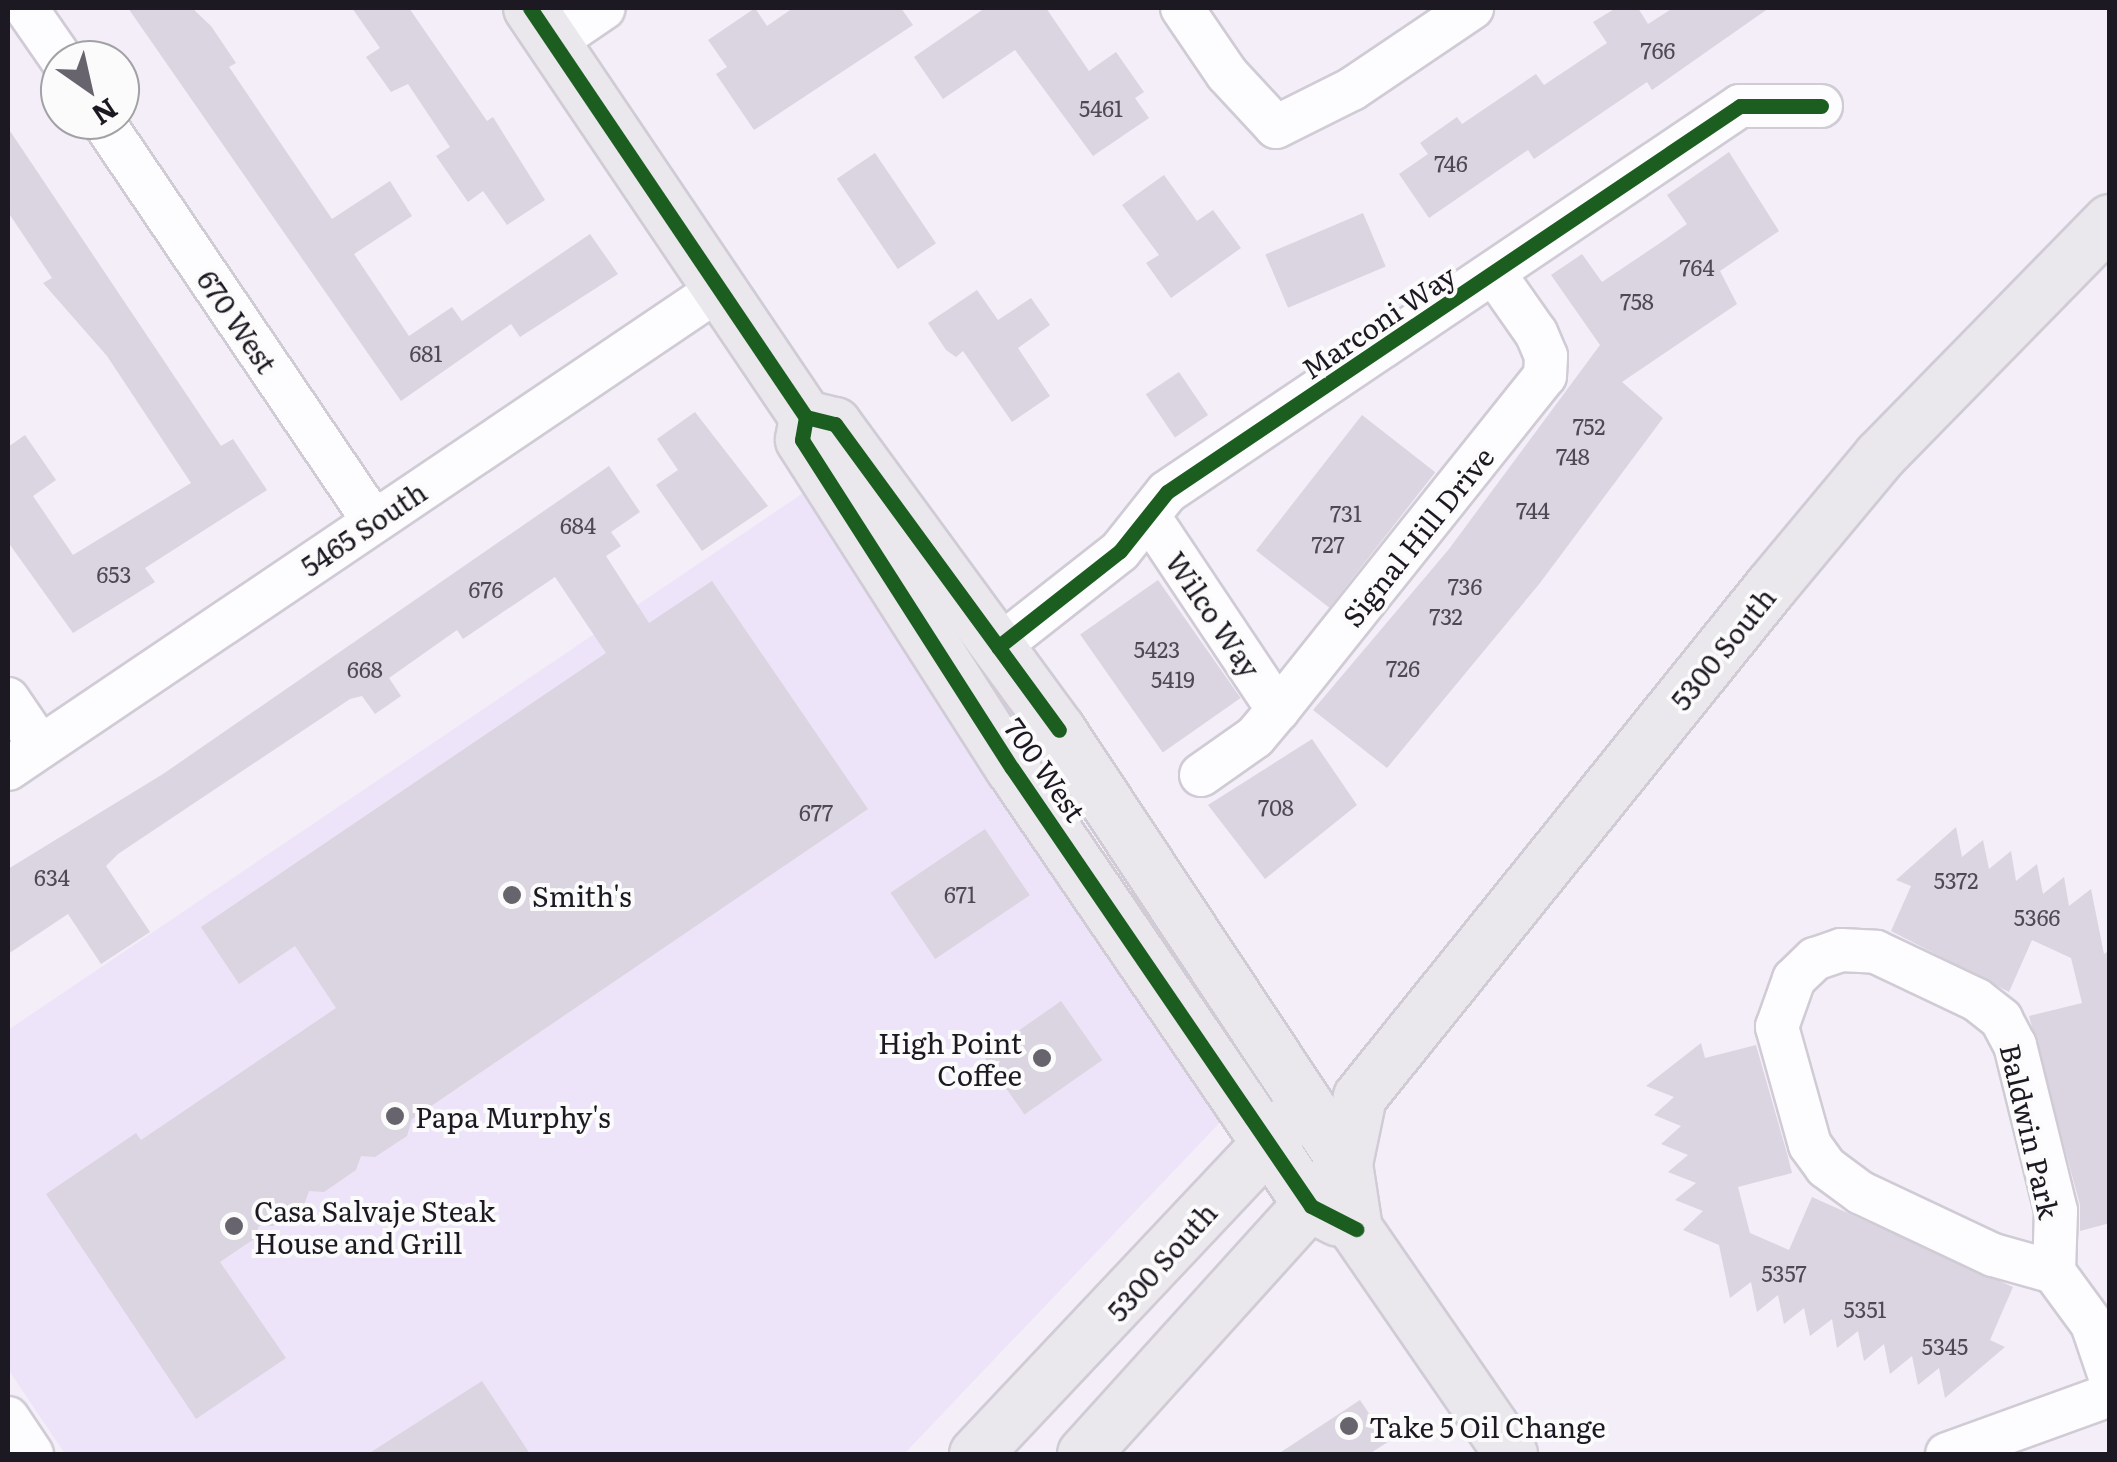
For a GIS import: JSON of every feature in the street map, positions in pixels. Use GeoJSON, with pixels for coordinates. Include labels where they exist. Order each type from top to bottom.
{"type":"FeatureCollection","features":[{"type":"Feature","properties":{"kind":"main road","name":"700 West"},"geometry":{"type":"LineString","coordinates":[[542,25],[806,418],[802,440],[887,575],[1268,1142],[1333,1217],[1510,1454]]}},
{"type":"Feature","properties":{"kind":"main road","name":"5300 South"},"geometry":{"type":"LineString","coordinates":[[1084,1454],[1333,1217],[1360,1097],[1880,456],[2110,221]]}},
{"type":"Feature","properties":{"kind":"main road","name":"700 West"},"geometry":{"type":"LineString","coordinates":[[806,418],[834,424],[998,647],[1346,1164]]}},
{"type":"Feature","properties":{"kind":"main road"},"geometry":{"type":"LineString","coordinates":[[1305,1105],[1360,1097]]}},
{"type":"Feature","properties":{"kind":"main road","name":"5300 South"},"geometry":{"type":"LineString","coordinates":[[976,1454],[1100,1329],[1305,1105]]}},
{"type":"Feature","properties":{"kind":"street"},"geometry":{"type":"LineString","coordinates":[[26,8],[48,40]]}},
{"type":"Feature","properties":{"kind":"street"},"geometry":{"type":"LineString","coordinates":[[542,25],[604,8]]}},
{"type":"Feature","properties":{"kind":"street"},"geometry":{"type":"LineString","coordinates":[[1182,8],[1227,74],[1276,128],[1352,88],[1472,8]]}},
{"type":"Feature","properties":{"kind":"street","name":"Marconi Way"},"geometry":{"type":"LineString","coordinates":[[998,647],[1070,594],[1150,518],[1166,492],[1740,106],[1821,106]]}},
{"type":"Feature","properties":{"kind":"street","name":"670 West"},"geometry":{"type":"LineString","coordinates":[[116,140],[374,521]]}},
{"type":"Feature","properties":{"kind":"street","name":"Signal Hill Drive"},"geometry":{"type":"LineString","coordinates":[[1201,775],[1255,736],[1278,710],[1545,376],[1546,356],[1536,333],[1494,273]]}},
{"type":"Feature","properties":{"kind":"street","name":"5465 South"},"geometry":{"type":"LineString","coordinates":[[24,758],[719,288]]}},
{"type":"Feature","properties":{"kind":"street","name":"Wilco Way"},"geometry":{"type":"LineString","coordinates":[[1150,518],[1278,710]]}},
{"type":"Feature","properties":{"kind":"street"},"geometry":{"type":"LineString","coordinates":[[8,699],[24,758]]}},
{"type":"Feature","properties":{"kind":"street","name":"Baldwin Park"},"geometry":{"type":"LineString","coordinates":[[1841,950],[1876,952],[1977,1000],[2001,1018],[2015,1045],[2056,1212],[2054,1272],[1993,1255],[1861,1193],[1826,1168],[1810,1145],[1776,1027],[1794,978],[1815,959],[1841,950]]}},
{"type":"Feature","properties":{"kind":"street"},"geometry":{"type":"LineString","coordinates":[[2054,1272],[2092,1324],[2110,1376]]}},
{"type":"Feature","properties":{"kind":"street"},"geometry":{"type":"LineString","coordinates":[[1946,1454],[2024,1440],[2110,1395]]}},
{"type":"Feature","properties":{"kind":"street"},"geometry":{"type":"LineString","coordinates":[[8,1418],[32,1454]]}},
{"type":"Feature","properties":{"kind":"shaded area"},"geometry":{"type":"Polygon","coordinates":[[[812,487],[1228,1114],[904,1454],[65,1454],[8,1369],[8,1030],[812,487]]]}},
{"type":"Feature","properties":{"kind":"building"},"geometry":{"type":"Polygon","coordinates":[[[128,8],[192,8],[211,26],[236,63],[229,67],[332,219],[390,181],[412,216],[354,254],[409,336],[452,307],[462,321],[590,234],[618,274],[520,337],[511,324],[401,401],[128,8]]]}},
{"type":"Feature","properties":{"kind":"building"},"geometry":{"type":"Polygon","coordinates":[[[352,8],[409,8],[487,121],[493,117],[545,200],[507,225],[483,191],[468,202],[436,156],[450,147],[408,84],[391,92],[366,57],[380,48],[352,8]]]}},
{"type":"Feature","properties":{"kind":"building"},"geometry":{"type":"Polygon","coordinates":[[[755,8],[767,26],[793,8],[901,8],[913,25],[754,130],[716,74],[727,67],[708,40],[755,8]]]}},
{"type":"Feature","properties":{"kind":"building"},"geometry":{"type":"Polygon","coordinates":[[[985,8],[1046,8],[1089,71],[1116,52],[1144,92],[1135,98],[1149,118],[1093,156],[1015,50],[943,99],[914,57],[985,8]]]}},
{"type":"Feature","properties":{"kind":"building"},"geometry":{"type":"Polygon","coordinates":[[[1616,8],[1638,8],[1648,24],[1673,8],[1769,8],[1652,90],[1647,82],[1534,159],[1528,150],[1429,218],[1399,174],[1428,154],[1420,143],[1457,117],[1462,124],[1536,74],[1544,85],[1607,43],[1593,22],[1616,8]]]}},
{"type":"Feature","properties":{"kind":"building"},"geometry":{"type":"Polygon","coordinates":[[[8,128],[221,446],[233,439],[267,490],[145,568],[155,582],[73,633],[8,542],[8,447],[25,435],[56,480],[33,496],[73,555],[191,483],[107,356],[43,283],[52,278],[8,212],[8,128]]]}},
{"type":"Feature","properties":{"kind":"building"},"geometry":{"type":"Polygon","coordinates":[[[1729,152],[1779,231],[1720,271],[1737,304],[1622,382],[1663,418],[1540,583],[1387,768],[1313,710],[1449,549],[1600,345],[1551,275],[1582,254],[1602,282],[1660,243],[1687,224],[1667,195],[1729,152]]]}},
{"type":"Feature","properties":{"kind":"building"},"geometry":{"type":"Polygon","coordinates":[[[875,153],[936,243],[898,269],[837,179],[875,153]]]}},
{"type":"Feature","properties":{"kind":"building"},"geometry":{"type":"Polygon","coordinates":[[[1164,175],[1197,221],[1213,210],[1241,248],[1171,298],[1146,263],[1159,255],[1122,205],[1164,175]]]}},
{"type":"Feature","properties":{"kind":"building"},"geometry":{"type":"Polygon","coordinates":[[[1363,213],[1386,266],[1288,308],[1265,254],[1363,213]]]}},
{"type":"Feature","properties":{"kind":"building"},"geometry":{"type":"Polygon","coordinates":[[[977,290],[998,320],[1031,298],[1050,325],[1018,348],[1050,396],[1012,422],[963,351],[956,357],[946,350],[928,323],[977,290]]]}},
{"type":"Feature","properties":{"kind":"building"},"geometry":{"type":"Polygon","coordinates":[[[1179,372],[1208,415],[1175,437],[1146,394],[1179,372]]]}},
{"type":"Feature","properties":{"kind":"building"},"geometry":{"type":"Polygon","coordinates":[[[695,412],[768,506],[702,551],[656,485],[678,470],[657,439],[695,412]]]}},
{"type":"Feature","properties":{"kind":"building"},"geometry":{"type":"Polygon","coordinates":[[[1362,415],[1435,472],[1329,608],[1256,551],[1362,415]]]}},
{"type":"Feature","properties":{"kind":"building"},"geometry":{"type":"Polygon","coordinates":[[[609,466],[640,512],[611,532],[621,546],[606,556],[649,623],[712,581],[868,809],[412,1119],[407,1136],[375,1157],[361,1156],[356,1170],[324,1192],[309,1191],[304,1205],[273,1226],[259,1226],[254,1239],[220,1262],[286,1358],[196,1419],[46,1194],[136,1133],[141,1140],[336,1008],[295,946],[239,984],[201,927],[606,653],[555,577],[463,639],[457,630],[389,678],[401,696],[375,714],[362,696],[350,699],[118,854],[106,866],[150,932],[101,964],[68,914],[8,954],[8,869],[163,774],[609,466]]]}},
{"type":"Feature","properties":{"kind":"building"},"geometry":{"type":"Polygon","coordinates":[[[1158,580],[1241,698],[1163,752],[1080,634],[1158,580]]]}},
{"type":"Feature","properties":{"kind":"building"},"geometry":{"type":"Polygon","coordinates":[[[1312,739],[1357,805],[1265,879],[1208,805],[1312,739]]]}},
{"type":"Feature","properties":{"kind":"building"},"geometry":{"type":"Polygon","coordinates":[[[1956,827],[1962,857],[1983,840],[1989,869],[2011,851],[2016,881],[2037,864],[2043,894],[2064,877],[2069,906],[2091,889],[2104,954],[2110,950],[2110,1223],[2080,1231],[2080,1205],[2029,1016],[2082,1003],[2071,958],[2032,940],[2009,992],[1891,931],[1911,886],[1896,880],[1956,827]]]}},
{"type":"Feature","properties":{"kind":"building"},"geometry":{"type":"Polygon","coordinates":[[[985,829],[1030,895],[935,959],[890,893],[985,829]]]}},
{"type":"Feature","properties":{"kind":"building","name":"High Point Coffee"},"geometry":{"type":"Polygon","coordinates":[[[1061,1001],[1102,1060],[1024,1114],[983,1055],[1061,1001]]]}},
{"type":"Feature","properties":{"kind":"building"},"geometry":{"type":"Polygon","coordinates":[[[1701,1043],[1705,1058],[1756,1045],[1788,1157],[1792,1173],[1738,1187],[1750,1233],[1789,1250],[1812,1197],[2013,1287],[1990,1340],[2005,1347],[1945,1398],[1939,1368],[1918,1385],[1912,1356],[1890,1374],[1884,1344],[1864,1361],[1858,1331],[1837,1348],[1832,1319],[1810,1336],[1804,1308],[1784,1324],[1778,1295],[1757,1312],[1751,1282],[1730,1298],[1719,1245],[1683,1230],[1703,1211],[1675,1200],[1696,1183],[1668,1172],[1688,1155],[1661,1144],[1681,1126],[1654,1115],[1674,1097],[1646,1086],[1701,1043]]]}},
{"type":"Feature","properties":{"kind":"building"},"geometry":{"type":"Polygon","coordinates":[[[482,1381],[530,1454],[368,1454],[482,1381]]]}},
{"type":"Feature","properties":{"kind":"building","name":"Take 5 Oil Change"},"geometry":{"type":"Polygon","coordinates":[[[1360,1400],[1388,1442],[1369,1454],[1278,1454],[1360,1400]]]}},
{"type":"Feature","properties":{"kind":"cycle path"},"geometry":{"type":"LineString","coordinates":[[530,8],[806,417],[835,424],[1059,730]]}},
{"type":"Feature","properties":{"kind":"cycle path"},"geometry":{"type":"LineString","coordinates":[[998,647],[1120,551],[1167,492],[1740,106],[1821,106]]}},
{"type":"Feature","properties":{"kind":"cycle path"},"geometry":{"type":"LineString","coordinates":[[806,417],[802,440],[1012,768],[1311,1206],[1356,1229]]}},
{"type":"Feature","properties":{"kind":"place","name":"Smith's"},"geometry":{"type":"Point","coordinates":[512,895]}},
{"type":"Feature","properties":{"kind":"place","name":"High Point Coffee"},"geometry":{"type":"Point","coordinates":[1042,1058]}},
{"type":"Feature","properties":{"kind":"place","name":"Papa Murphy's"},"geometry":{"type":"Point","coordinates":[395,1116]}},
{"type":"Feature","properties":{"kind":"place","name":"Casa Salvaje Steak House and Grill"},"geometry":{"type":"Point","coordinates":[234,1226]}},
{"type":"Feature","properties":{"kind":"place","name":"Take 5 Oil Change"},"geometry":{"type":"Point","coordinates":[1349,1426]}}]}
